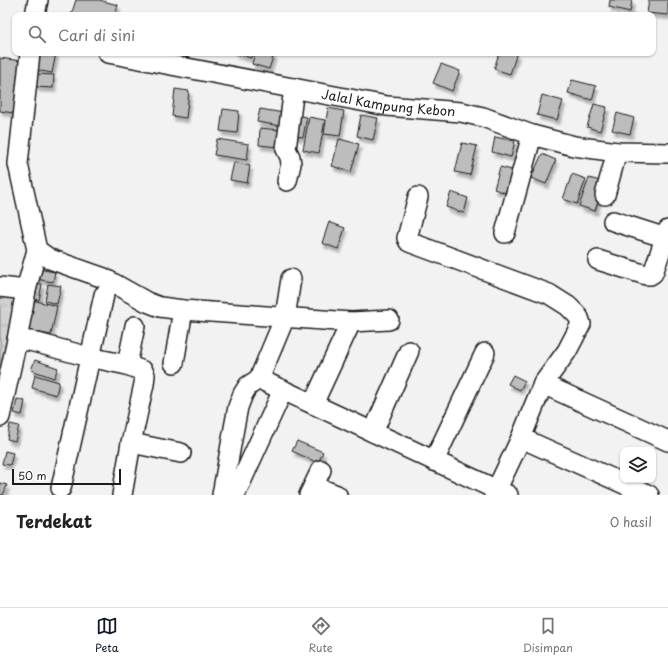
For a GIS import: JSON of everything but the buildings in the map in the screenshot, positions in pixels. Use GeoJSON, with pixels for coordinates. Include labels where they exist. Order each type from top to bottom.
{"type":"FeatureCollection","features":[{"type":"Feature","properties":{"kind":"street"},"geometry":{"type":"LineString","coordinates":[[36,12],[38,0]]}},
{"type":"Feature","properties":{"kind":"street"},"geometry":{"type":"LineString","coordinates":[[0,417],[25,295],[37,250],[18,164],[30,56]]}},
{"type":"Feature","properties":{"kind":"street","name":"Jalal Kampung Kebon"},"geometry":{"type":"LineString","coordinates":[[124,56],[387,106],[461,112],[483,117],[532,135],[574,146],[617,152],[668,153]]}},
{"type":"Feature","properties":{"kind":"street"},"geometry":{"type":"LineString","coordinates":[[287,181],[292,164],[286,149],[294,88]]}},
{"type":"Feature","properties":{"kind":"street"},"geometry":{"type":"LineString","coordinates":[[505,233],[532,135]]}},
{"type":"Feature","properties":{"kind":"street"},"geometry":{"type":"LineString","coordinates":[[605,195],[617,152]]}},
{"type":"Feature","properties":{"kind":"street"},"geometry":{"type":"LineString","coordinates":[[259,379],[500,493],[543,384],[566,351],[579,327],[579,318],[568,306],[549,294],[409,242],[407,240],[408,230],[418,197]]}},
{"type":"Feature","properties":{"kind":"street"},"geometry":{"type":"LineString","coordinates":[[598,260],[646,275],[653,273],[667,234],[613,221]]}},
{"type":"Feature","properties":{"kind":"street"},"geometry":{"type":"LineString","coordinates":[[37,250],[50,259],[104,278],[147,302],[160,307],[351,322],[389,320]]}},
{"type":"Feature","properties":{"kind":"street"},"geometry":{"type":"LineString","coordinates":[[222,495],[238,407],[248,386],[259,379],[285,317],[291,279]]}},
{"type":"Feature","properties":{"kind":"street"},"geometry":{"type":"LineString","coordinates":[[0,287],[25,295]]}},
{"type":"Feature","properties":{"kind":"street"},"geometry":{"type":"LineString","coordinates":[[0,297],[25,295]]}},
{"type":"Feature","properties":{"kind":"street"},"geometry":{"type":"LineString","coordinates":[[61,488],[104,295]]}},
{"type":"Feature","properties":{"kind":"street"},"geometry":{"type":"LineString","coordinates":[[174,363],[183,310]]}},
{"type":"Feature","properties":{"kind":"street"},"geometry":{"type":"LineString","coordinates":[[313,404],[351,322]]}},
{"type":"Feature","properties":{"kind":"street"},"geometry":{"type":"LineString","coordinates":[[127,365],[135,326]]}},
{"type":"Feature","properties":{"kind":"street"},"geometry":{"type":"LineString","coordinates":[[17,340],[30,341],[89,357],[127,365],[143,371],[145,376],[144,384],[131,443],[122,495]]}},
{"type":"Feature","properties":{"kind":"street"},"geometry":{"type":"LineString","coordinates":[[373,432],[409,351]]}},
{"type":"Feature","properties":{"kind":"street"},"geometry":{"type":"LineString","coordinates":[[434,461],[485,353]]}},
{"type":"Feature","properties":{"kind":"street"},"geometry":{"type":"LineString","coordinates":[[543,384],[668,440]]}},
{"type":"Feature","properties":{"kind":"street"},"geometry":{"type":"LineString","coordinates":[[234,495],[283,390]]}},
{"type":"Feature","properties":{"kind":"street"},"geometry":{"type":"LineString","coordinates":[[521,438],[649,495]]}},
{"type":"Feature","properties":{"kind":"street"},"geometry":{"type":"LineString","coordinates":[[131,443],[181,453]]}},
{"type":"Feature","properties":{"kind":"street"},"geometry":{"type":"LineString","coordinates":[[315,484],[337,495]]}},
{"type":"Feature","properties":{"kind":"green space"},"geometry":{"type":"Polygon","coordinates":[[[0,287],[26,290],[0,417],[0,287]]]}}]}
